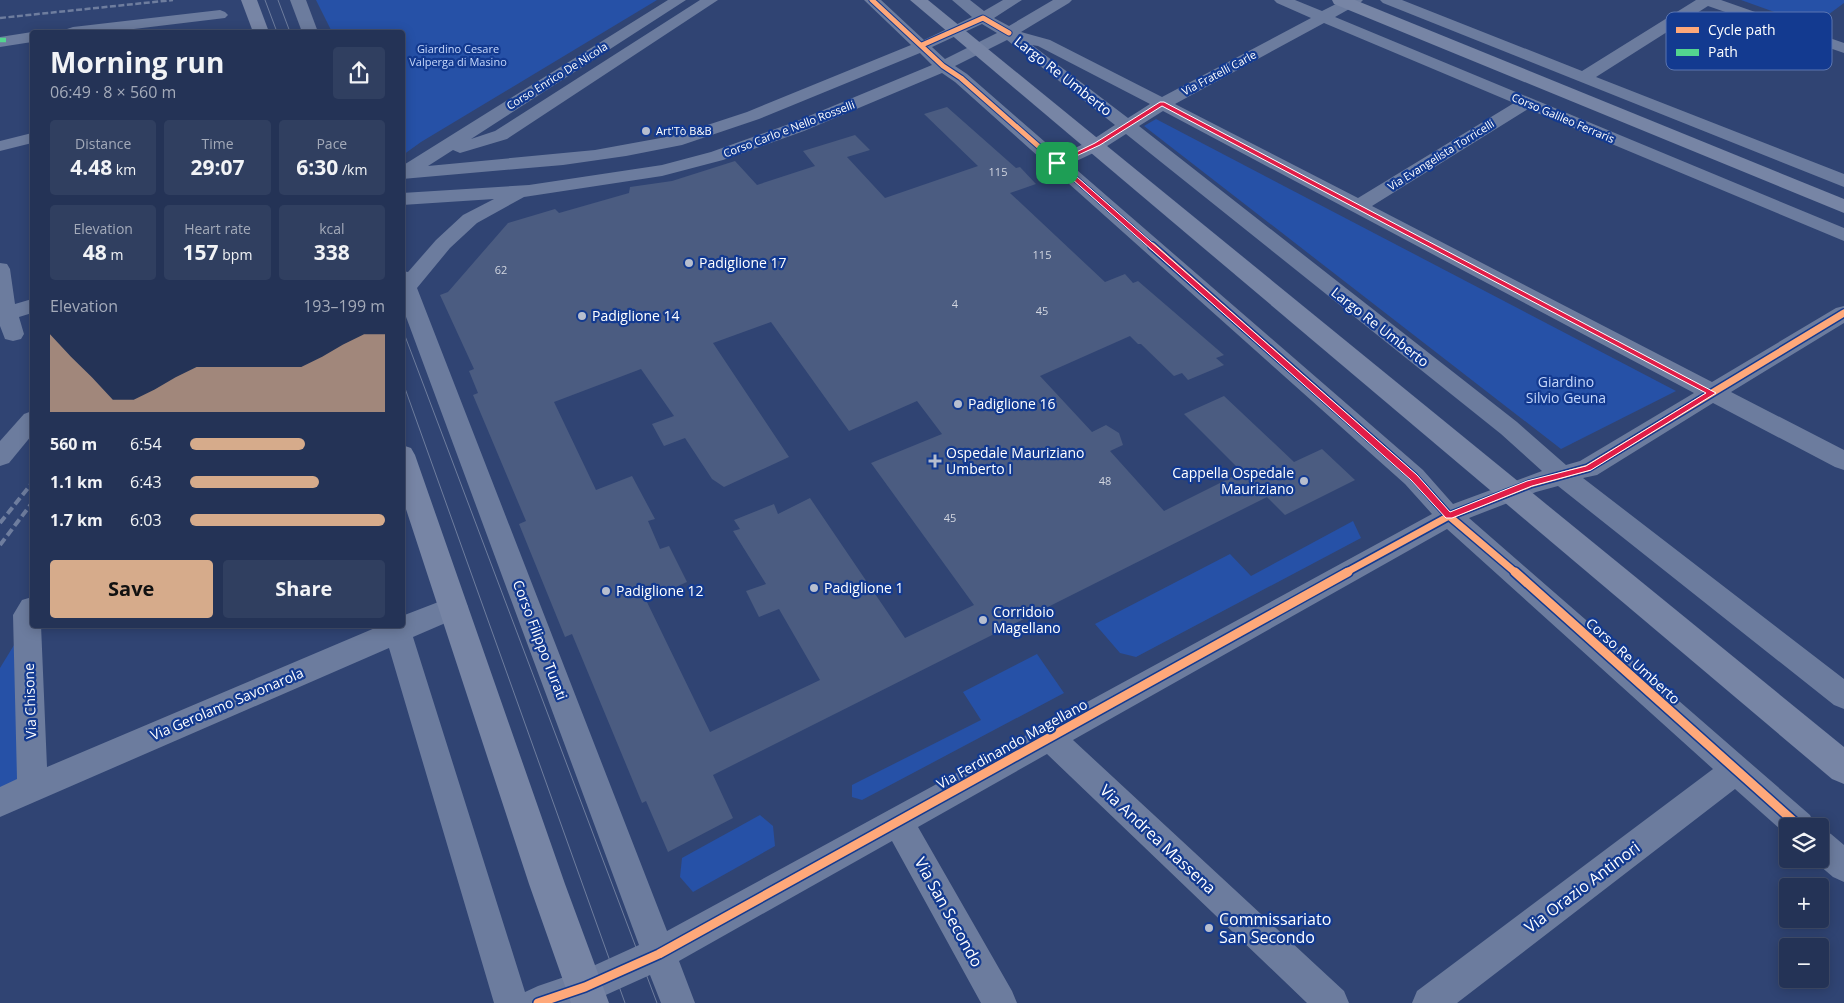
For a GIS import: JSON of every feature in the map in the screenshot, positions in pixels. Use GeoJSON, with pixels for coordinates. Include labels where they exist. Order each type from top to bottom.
{"type":"FeatureCollection","features":[{"type":"Feature","properties":{"kind":"main road"},"geometry":{"type":"LineString","coordinates":[[249,0],[259,30]]}},
{"type":"Feature","properties":{"kind":"main road"},"geometry":{"type":"LineString","coordinates":[[918,0],[1844,768]]}},
{"type":"Feature","properties":{"kind":"main road","name":"Corso Galileo Ferraris"},"geometry":{"type":"LineString","coordinates":[[1348,1],[1844,207]]}},
{"type":"Feature","properties":{"kind":"main road"},"geometry":{"type":"LineString","coordinates":[[405,465],[547,884],[587,995]]}},
{"type":"Feature","properties":{"kind":"street"},"geometry":{"type":"LineString","coordinates":[[298,0],[309,30]]}},
{"type":"Feature","properties":{"kind":"street","name":"Corso Enrico De Nicola"},"geometry":{"type":"LineString","coordinates":[[405,173],[678,0]]}},
{"type":"Feature","properties":{"kind":"street","name":"Corso Enrico De Nicola"},"geometry":{"type":"LineString","coordinates":[[436,153],[501,135],[710,0]]}},
{"type":"Feature","properties":{"kind":"street"},"geometry":{"type":"LineString","coordinates":[[872,0],[943,66],[960,78],[1414,477],[1449,516],[1534,482],[1588,468],[1844,313]]}},
{"type":"Feature","properties":{"kind":"street"},"geometry":{"type":"LineString","coordinates":[[960,0],[982,18],[1009,33]]}},
{"type":"Feature","properties":{"kind":"street","name":"Corso Carlo e Nello Rosselli"},"geometry":{"type":"LineString","coordinates":[[405,174],[535,162],[659,145],[753,115],[922,46],[982,18],[1014,0]]}},
{"type":"Feature","properties":{"kind":"street","name":"Corso Carlo e Nello Rosselli"},"geometry":{"type":"LineString","coordinates":[[405,199],[522,191],[662,170],[717,156],[798,127],[943,66],[1009,33],[1064,0]]}},
{"type":"Feature","properties":{"kind":"street","name":"Corso Galileo Ferraris"},"geometry":{"type":"LineString","coordinates":[[1282,0],[1844,235]]}},
{"type":"Feature","properties":{"kind":"street"},"geometry":{"type":"LineString","coordinates":[[1388,0],[1844,181]]}},
{"type":"Feature","properties":{"kind":"street"},"geometry":{"type":"LineString","coordinates":[[1687,12],[1706,0],[1740,12]]}},
{"type":"Feature","properties":{"kind":"street","name":"Via Fratelli Carle"},"geometry":{"type":"LineString","coordinates":[[1057,163],[1095,145],[1162,104],[1323,17],[1348,1]]}},
{"type":"Feature","properties":{"kind":"street"},"geometry":{"type":"LineString","coordinates":[[85,30],[218,8],[225,30]]}},
{"type":"Feature","properties":{"kind":"street"},"geometry":{"type":"LineString","coordinates":[[1584,77],[1666,25]]}},
{"type":"Feature","properties":{"kind":"street","name":"Largo Re Umberto"},"geometry":{"type":"LineString","coordinates":[[1009,33],[1044,43],[1844,461]]}},
{"type":"Feature","properties":{"kind":"street","name":"Largo Re Umberto"},"geometry":{"type":"LineString","coordinates":[[1009,33],[1032,54],[1509,428],[1563,476]]}},
{"type":"Feature","properties":{"kind":"street"},"geometry":{"type":"LineString","coordinates":[[3,41],[30,37]]}},
{"type":"Feature","properties":{"kind":"street"},"geometry":{"type":"LineString","coordinates":[[1832,44],[1844,48]]}},
{"type":"Feature","properties":{"kind":"street","name":"Via Evangelista Torricelli"},"geometry":{"type":"LineString","coordinates":[[1357,207],[1526,103]]}},
{"type":"Feature","properties":{"kind":"street"},"geometry":{"type":"LineString","coordinates":[[501,135],[503,149],[511,155],[535,162]]}},
{"type":"Feature","properties":{"kind":"street"},"geometry":{"type":"LineString","coordinates":[[0,146],[30,138]]}},
{"type":"Feature","properties":{"kind":"street"},"geometry":{"type":"LineString","coordinates":[[405,281],[470,219],[522,191]]}},
{"type":"Feature","properties":{"kind":"street"},"geometry":{"type":"LineString","coordinates":[[0,270],[8,318]]}},
{"type":"Feature","properties":{"kind":"street","name":"Corso Filippo Turati"},"geometry":{"type":"LineString","coordinates":[[405,285],[678,1003]]}},
{"type":"Feature","properties":{"kind":"street"},"geometry":{"type":"LineString","coordinates":[[8,318],[30,290]]}},
{"type":"Feature","properties":{"kind":"street"},"geometry":{"type":"LineString","coordinates":[[8,318],[30,307]]}},
{"type":"Feature","properties":{"kind":"street"},"geometry":{"type":"LineString","coordinates":[[0,457],[30,422]]}},
{"type":"Feature","properties":{"kind":"street"},"geometry":{"type":"LineString","coordinates":[[1563,476],[1844,696]]}},
{"type":"Feature","properties":{"kind":"street","name":"Via Ferdinando Magellano"},"geometry":{"type":"LineString","coordinates":[[538,1003],[587,995],[1449,516]]}},
{"type":"Feature","properties":{"kind":"street","name":"Corso Re Umberto"},"geometry":{"type":"LineString","coordinates":[[1449,516],[1790,818]]}},
{"type":"Feature","properties":{"kind":"street","name":"Via Gerolamo Savonarola"},"geometry":{"type":"LineString","coordinates":[[405,625],[454,607]]}},
{"type":"Feature","properties":{"kind":"street","name":"Via Chisone"},"geometry":{"type":"LineString","coordinates":[[30,628],[33,788]]}},
{"type":"Feature","properties":{"kind":"street"},"geometry":{"type":"LineString","coordinates":[[397,628],[511,1003]]}},
{"type":"Feature","properties":{"kind":"street","name":"Via Gerolamo Savonarola"},"geometry":{"type":"LineString","coordinates":[[0,802],[397,628]]}},
{"type":"Feature","properties":{"kind":"street","name":"Via Andrea Massena"},"geometry":{"type":"LineString","coordinates":[[1049,737],[1332,1003]]}},
{"type":"Feature","properties":{"kind":"street","name":"Via Orazio Antinori"},"geometry":{"type":"LineString","coordinates":[[1430,1003],[1736,770]]}},
{"type":"Feature","properties":{"kind":"street","name":"Via San Secondo"},"geometry":{"type":"LineString","coordinates":[[898,821],[1000,1003]]}},
{"type":"Feature","properties":{"kind":"street"},"geometry":{"type":"LineString","coordinates":[[1829,853],[1844,866]]}},
{"type":"Feature","properties":{"kind":"green space","name":"Giardino Cesare Valperga di Masino"},"geometry":{"type":"Polygon","coordinates":[[[316,0],[657,0],[421,142],[405,154],[405,30],[331,30],[316,0]]]}},
{"type":"Feature","properties":{"kind":"green space"},"geometry":{"type":"Polygon","coordinates":[[[1741,0],[1844,0],[1844,3],[1832,12],[1774,12],[1741,0]]]}},
{"type":"Feature","properties":{"kind":"green space","name":"Giardino Silvio Geuna"},"geometry":{"type":"Polygon","coordinates":[[[1156,119],[1676,391],[1561,449],[1144,126],[1156,119]]]}},
{"type":"Feature","properties":{"kind":"green space"},"geometry":{"type":"Polygon","coordinates":[[[1353,521],[1361,538],[1136,657],[1120,653],[1095,624],[1230,554],[1251,576],[1353,521]]]}},
{"type":"Feature","properties":{"kind":"green space"},"geometry":{"type":"Polygon","coordinates":[[[22,632],[25,785],[0,796],[0,668],[22,632]]]}},
{"type":"Feature","properties":{"kind":"green space"},"geometry":{"type":"Polygon","coordinates":[[[1037,654],[1064,693],[862,800],[852,797],[852,785],[981,720],[963,692],[1037,654]]]}},
{"type":"Feature","properties":{"kind":"green space"},"geometry":{"type":"Polygon","coordinates":[[[760,815],[773,826],[775,846],[693,892],[680,877],[682,858],[760,815]]]}},
{"type":"Feature","properties":{"kind":"building","name":"Ospedale Mauriziano Umberto I"},"geometry":{"type":"Polygon","coordinates":[[[947,107],[1016,168],[1020,167],[1036,184],[1010,193],[1105,282],[1125,274],[1133,283],[1138,281],[1224,355],[1216,358],[1224,365],[1188,380],[1182,373],[1174,376],[1130,336],[1040,376],[1092,432],[1106,425],[1119,433],[1123,445],[1110,451],[1164,511],[1242,472],[1184,414],[1224,396],[1294,462],[1322,449],[1355,480],[1285,515],[1267,497],[713,775],[733,818],[668,852],[646,801],[642,803],[572,634],[565,637],[519,524],[526,521],[473,395],[478,393],[469,371],[474,369],[440,295],[448,292],[508,223],[555,209],[559,213],[629,193],[630,187],[672,181],[735,161],[757,185],[815,166],[803,151],[855,135],[870,150],[847,157],[885,198],[978,166],[924,114],[947,107]],[[771,322],[713,343],[789,457],[724,487],[712,479],[685,438],[664,446],[652,424],[674,416],[641,369],[554,402],[596,490],[632,476],[655,519],[648,521],[660,549],[669,546],[687,582],[646,600],[710,732],[820,680],[779,609],[759,617],[746,591],[766,584],[733,531],[740,529],[734,520],[774,504],[778,514],[810,498],[905,638],[974,605],[871,463],[942,434],[917,401],[849,431],[771,322]]]}},
{"type":"Feature","properties":{"kind":"tram line"},"geometry":{"type":"LineString","coordinates":[[265,0],[276,30]]}},
{"type":"Feature","properties":{"kind":"tram line"},"geometry":{"type":"LineString","coordinates":[[278,0],[289,30]]}},
{"type":"Feature","properties":{"kind":"tram line"},"geometry":{"type":"LineString","coordinates":[[405,336],[657,1003]]}},
{"type":"Feature","properties":{"kind":"tram line"},"geometry":{"type":"LineString","coordinates":[[405,388],[625,1003]]}},
{"type":"Feature","properties":{"kind":"railway"},"geometry":{"type":"LineString","coordinates":[[0,18],[173,0]]}},
{"type":"Feature","properties":{"kind":"railway"},"geometry":{"type":"LineString","coordinates":[[0,523],[30,486]]}},
{"type":"Feature","properties":{"kind":"railway"},"geometry":{"type":"LineString","coordinates":[[0,545],[30,506]]}},
{"type":"Feature","properties":{"kind":"marked path"},"geometry":{"type":"LineString","coordinates":[[0,40],[6,40]]}},
{"type":"Feature","properties":{"kind":"cycle path"},"geometry":{"type":"LineString","coordinates":[[872,0],[943,66],[961,78],[1414,477],[1449,516],[1790,818]]}},
{"type":"Feature","properties":{"kind":"cycle path"},"geometry":{"type":"LineString","coordinates":[[922,45],[983,18],[1009,33]]}},
{"type":"Feature","properties":{"kind":"cycle path"},"geometry":{"type":"LineString","coordinates":[[538,1003],[585,987],[659,954],[1449,516],[1530,484],[1588,468],[1844,313]]}},
{"type":"Feature","properties":{"kind":"place","name":"Art'Tò B&B"},"geometry":{"type":"Point","coordinates":[646,131]}},
{"type":"Feature","properties":{"kind":"place","name":"Padiglione 17"},"geometry":{"type":"Point","coordinates":[689,263]}},
{"type":"Feature","properties":{"kind":"place","name":"Padiglione 14"},"geometry":{"type":"Point","coordinates":[582,316]}},
{"type":"Feature","properties":{"kind":"place","name":"Padiglione 16"},"geometry":{"type":"Point","coordinates":[958,404]}},
{"type":"Feature","properties":{"kind":"place","name":"Ospedale Mauriziano Umberto I"},"geometry":{"type":"Point","coordinates":[935,461]}},
{"type":"Feature","properties":{"kind":"place","name":"Cappella Ospedale Mauriziano"},"geometry":{"type":"Point","coordinates":[1304,481]}},
{"type":"Feature","properties":{"kind":"place","name":"Padiglione 1"},"geometry":{"type":"Point","coordinates":[814,588]}},
{"type":"Feature","properties":{"kind":"place","name":"Padiglione 12"},"geometry":{"type":"Point","coordinates":[606,591]}},
{"type":"Feature","properties":{"kind":"place","name":"Corridoio Magellano"},"geometry":{"type":"Point","coordinates":[983,620]}},
{"type":"Feature","properties":{"kind":"place","name":"Commissariato San Secondo"},"geometry":{"type":"Point","coordinates":[1209,928]}},
{"type":"Feature","properties":{"kind":"route"},"geometry":{"type":"LineString","coordinates":[[1162,104],[1712,393],[1588,468],[1530,484],[1449,516],[1414,477],[1057,163],[1084,152],[1162,104]]}}]}
